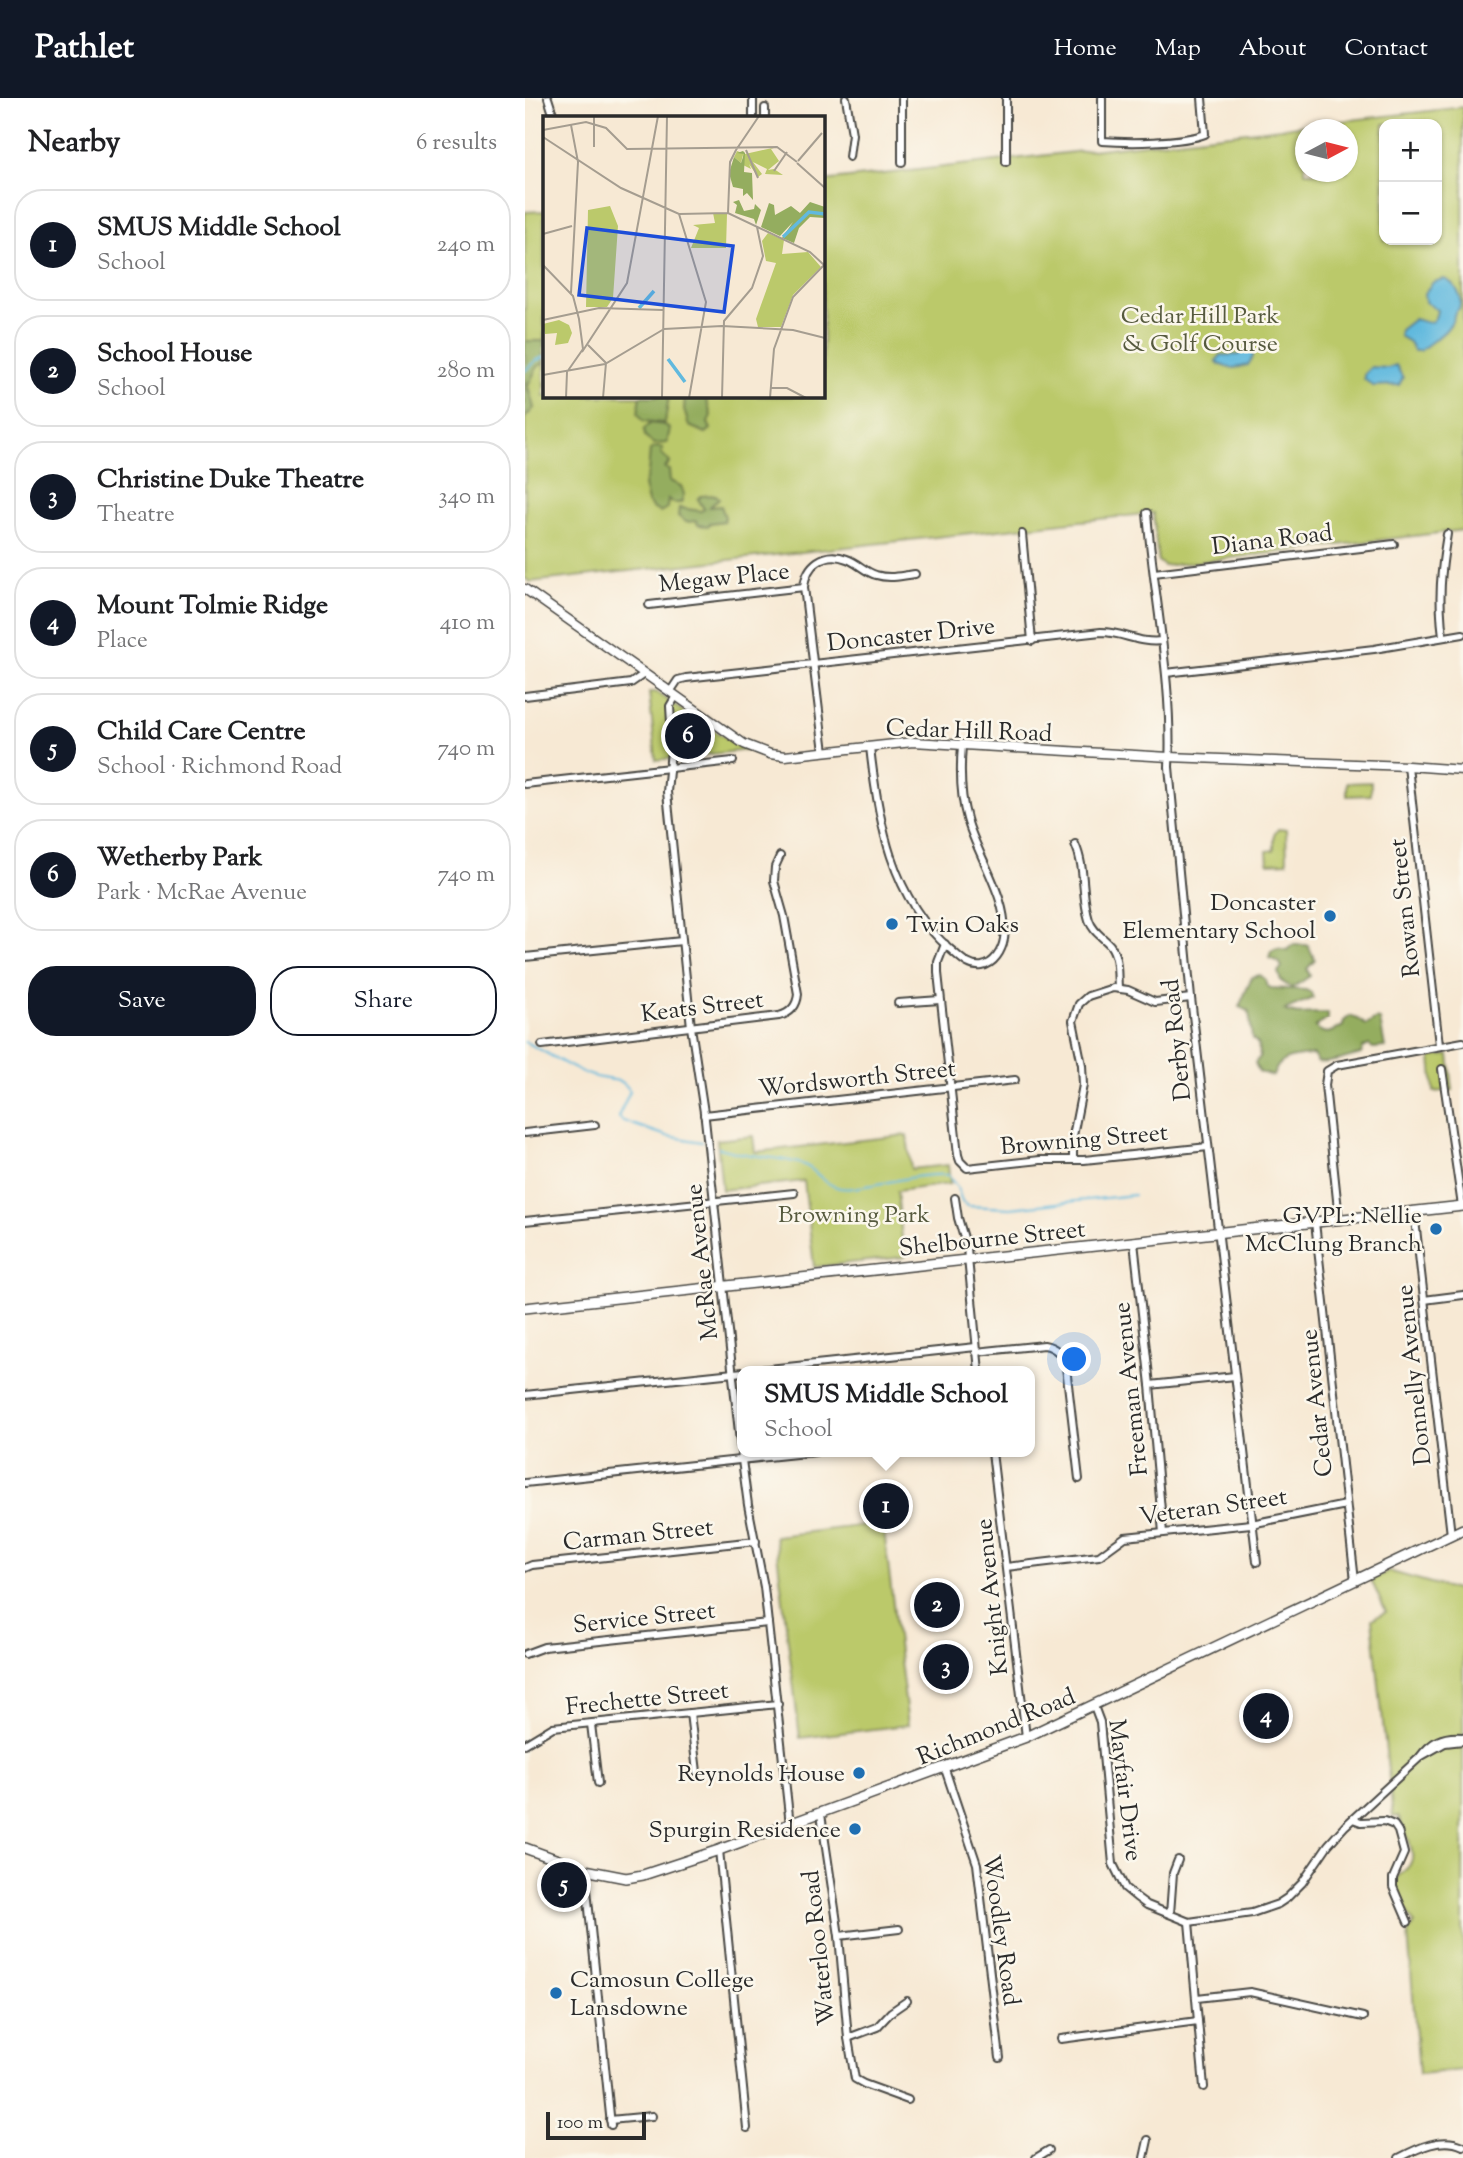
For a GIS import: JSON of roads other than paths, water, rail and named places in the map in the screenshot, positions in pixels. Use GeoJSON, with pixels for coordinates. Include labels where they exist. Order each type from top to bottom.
{"type":"FeatureCollection","features":[{"type":"Feature","properties":{"kind":"main road","name":"Shelbourne Street"},"geometry":{"type":"LineString","coordinates":[[525,1308],[1463,1206]]}},
{"type":"Feature","properties":{"kind":"main road","name":"Richmond Road"},"geometry":{"type":"LineString","coordinates":[[525,1848],[585,1870],[608,1876],[633,1878],[719,1850],[1026,1737],[1463,1530]]}},
{"type":"Feature","properties":{"kind":"street"},"geometry":{"type":"LineString","coordinates":[[548,98],[554,116]]}},
{"type":"Feature","properties":{"kind":"street"},"geometry":{"type":"LineString","coordinates":[[753,116],[754,98]]}},
{"type":"Feature","properties":{"kind":"street"},"geometry":{"type":"LineString","coordinates":[[846,98],[852,134],[849,157]]}},
{"type":"Feature","properties":{"kind":"street"},"geometry":{"type":"LineString","coordinates":[[902,98],[902,162]]}},
{"type":"Feature","properties":{"kind":"street"},"geometry":{"type":"LineString","coordinates":[[1006,98],[1006,162]]}},
{"type":"Feature","properties":{"kind":"street"},"geometry":{"type":"LineString","coordinates":[[1102,98],[1102,141],[1189,139],[1205,134],[1202,98]]}},
{"type":"Feature","properties":{"kind":"street"},"geometry":{"type":"LineString","coordinates":[[765,108],[765,116]]}},
{"type":"Feature","properties":{"kind":"street","name":"Derby Road"},"geometry":{"type":"LineString","coordinates":[[1147,513],[1165,673],[1169,757],[1191,998],[1257,1562]]}},
{"type":"Feature","properties":{"kind":"street"},"geometry":{"type":"LineString","coordinates":[[1022,534],[1032,641]]}},
{"type":"Feature","properties":{"kind":"street"},"geometry":{"type":"LineString","coordinates":[[1443,636],[1439,583],[1447,534]]}},
{"type":"Feature","properties":{"kind":"street","name":"Diana Road"},"geometry":{"type":"LineString","coordinates":[[1154,573],[1394,544]]}},
{"type":"Feature","properties":{"kind":"street"},"geometry":{"type":"LineString","coordinates":[[824,752],[804,587],[807,572],[816,561],[829,557],[846,558],[878,576],[915,574]]}},
{"type":"Feature","properties":{"kind":"street","name":"Megaw Place"},"geometry":{"type":"LineString","coordinates":[[649,605],[804,587]]}},
{"type":"Feature","properties":{"kind":"street","name":"Cedar Hill Road"},"geometry":{"type":"LineString","coordinates":[[525,590],[754,750],[785,756],[913,742],[1463,770]]}},
{"type":"Feature","properties":{"kind":"street","name":"Doncaster Drive"},"geometry":{"type":"LineString","coordinates":[[673,694],[676,682],[681,679],[813,663],[1108,632],[1144,642],[1162,641]]}},
{"type":"Feature","properties":{"kind":"street"},"geometry":{"type":"LineString","coordinates":[[1165,673],[1374,649],[1463,634]]}},
{"type":"Feature","properties":{"kind":"street"},"geometry":{"type":"LineString","coordinates":[[525,696],[631,683],[644,674]]}},
{"type":"Feature","properties":{"kind":"street","name":"McRae Avenue"},"geometry":{"type":"LineString","coordinates":[[673,694],[670,706],[672,740],[667,792],[691,1027],[704,1115],[737,1412]]}},
{"type":"Feature","properties":{"kind":"street"},"geometry":{"type":"LineString","coordinates":[[870,747],[879,816],[890,856],[908,896],[945,944],[966,962],[981,966],[997,956],[1004,940],[1004,919],[965,813],[961,778],[962,745]]}},
{"type":"Feature","properties":{"kind":"street"},"geometry":{"type":"LineString","coordinates":[[525,785],[733,761]]}},
{"type":"Feature","properties":{"kind":"street","name":"Rowan Street"},"geometry":{"type":"LineString","coordinates":[[1408,766],[1439,1045]]}},
{"type":"Feature","properties":{"kind":"street"},"geometry":{"type":"LineString","coordinates":[[1075,844],[1083,866],[1088,918],[1096,932],[1113,949],[1118,988]]}},
{"type":"Feature","properties":{"kind":"street","name":"Keats Street"},"geometry":{"type":"LineString","coordinates":[[542,1045],[779,1016],[789,1012],[795,1006],[797,983],[774,881],[775,867],[780,856]]}},
{"type":"Feature","properties":{"kind":"street"},"geometry":{"type":"LineString","coordinates":[[525,957],[682,940]]}},
{"type":"Feature","properties":{"kind":"street"},"geometry":{"type":"LineString","coordinates":[[945,944],[937,968],[950,1087]]}},
{"type":"Feature","properties":{"kind":"street"},"geometry":{"type":"LineString","coordinates":[[1073,1160],[1073,1136],[1083,1075],[1074,1026],[1075,1012],[1081,1001],[1107,989],[1118,988],[1155,1002],[1191,998]]}},
{"type":"Feature","properties":{"kind":"street"},"geometry":{"type":"LineString","coordinates":[[898,1003],[940,1000]]}},
{"type":"Feature","properties":{"kind":"street"},"geometry":{"type":"LineString","coordinates":[[1339,1219],[1325,1085],[1327,1071],[1337,1065],[1463,1042]]}},
{"type":"Feature","properties":{"kind":"street"},"geometry":{"type":"LineString","coordinates":[[1443,1069],[1463,1206]]}},
{"type":"Feature","properties":{"kind":"street","name":"Wordsworth Street"},"geometry":{"type":"LineString","coordinates":[[704,1115],[1015,1080]]}},
{"type":"Feature","properties":{"kind":"street","name":"Browning Street"},"geometry":{"type":"LineString","coordinates":[[950,1087],[958,1155],[967,1168],[1208,1147]]}},
{"type":"Feature","properties":{"kind":"street"},"geometry":{"type":"LineString","coordinates":[[525,1133],[595,1125]]}},
{"type":"Feature","properties":{"kind":"street"},"geometry":{"type":"LineString","coordinates":[[525,1221],[794,1193]]}},
{"type":"Feature","properties":{"kind":"street"},"geometry":{"type":"LineString","coordinates":[[955,1198],[967,1248],[978,1366]]}},
{"type":"Feature","properties":{"kind":"street","name":"Donnelly Avenue"},"geometry":{"type":"LineString","coordinates":[[1414,1211],[1451,1535]]}},
{"type":"Feature","properties":{"kind":"street","name":"Cedar Avenue"},"geometry":{"type":"LineString","coordinates":[[1315,1222],[1355,1581]]}},
{"type":"Feature","properties":{"kind":"street","name":"Freeman Avenue"},"geometry":{"type":"LineString","coordinates":[[1134,1242],[1163,1533]]}},
{"type":"Feature","properties":{"kind":"street"},"geometry":{"type":"LineString","coordinates":[[1424,1300],[1463,1295]]}},
{"type":"Feature","properties":{"kind":"street"},"geometry":{"type":"LineString","coordinates":[[805,1366],[1044,1345],[1053,1348],[1061,1354],[1066,1367],[1079,1479]]}},
{"type":"Feature","properties":{"kind":"street"},"geometry":{"type":"LineString","coordinates":[[525,1395],[737,1373]]}},
{"type":"Feature","properties":{"kind":"street"},"geometry":{"type":"LineString","coordinates":[[1150,1385],[1235,1376]]}},
{"type":"Feature","properties":{"kind":"street","name":"McRae Avenue"},"geometry":{"type":"LineString","coordinates":[[742,1457],[768,1623],[790,1825]]}},
{"type":"Feature","properties":{"kind":"street"},"geometry":{"type":"LineString","coordinates":[[525,1483],[769,1457]]}},
{"type":"Feature","properties":{"kind":"street","name":"Knight Avenue"},"geometry":{"type":"LineString","coordinates":[[993,1457],[1026,1737]]}},
{"type":"Feature","properties":{"kind":"street","name":"Veteran Street"},"geometry":{"type":"LineString","coordinates":[[1006,1567],[1095,1557],[1106,1553],[1122,1538],[1251,1524],[1346,1505]]}},
{"type":"Feature","properties":{"kind":"street","name":"Carman Street"},"geometry":{"type":"LineString","coordinates":[[525,1568],[756,1541]]}},
{"type":"Feature","properties":{"kind":"street","name":"Service Street"},"geometry":{"type":"LineString","coordinates":[[525,1654],[544,1647],[768,1623]]}},
{"type":"Feature","properties":{"kind":"street","name":"Frechette Street"},"geometry":{"type":"LineString","coordinates":[[525,1744],[550,1728],[778,1704]]}},
{"type":"Feature","properties":{"kind":"street","name":"Mayfair Drive"},"geometry":{"type":"LineString","coordinates":[[1094,1706],[1100,1722],[1113,1864],[1125,1888],[1147,1905],[1189,1922]]}},
{"type":"Feature","properties":{"kind":"street"},"geometry":{"type":"LineString","coordinates":[[690,1713],[697,1773]]}},
{"type":"Feature","properties":{"kind":"street"},"geometry":{"type":"LineString","coordinates":[[591,1724],[598,1783]]}},
{"type":"Feature","properties":{"kind":"street"},"geometry":{"type":"LineString","coordinates":[[1203,2087],[1189,1922],[1252,1913],[1278,1904],[1302,1883],[1328,1845],[1434,1741],[1450,1737],[1463,1739]]}},
{"type":"Feature","properties":{"kind":"street","name":"Woodley Road"},"geometry":{"type":"LineString","coordinates":[[945,1769],[977,1864],[1000,2058]]}},
{"type":"Feature","properties":{"kind":"street","name":"Waterloo Road"},"geometry":{"type":"LineString","coordinates":[[821,1814],[839,1936],[848,2038],[855,2078],[908,2101]]}},
{"type":"Feature","properties":{"kind":"street"},"geometry":{"type":"LineString","coordinates":[[1353,1819],[1361,1822],[1384,1821],[1394,1825],[1398,1831],[1404,1853],[1392,1878],[1393,1887],[1408,1922]]}},
{"type":"Feature","properties":{"kind":"street"},"geometry":{"type":"LineString","coordinates":[[719,1850],[747,2128]]}},
{"type":"Feature","properties":{"kind":"street"},"geometry":{"type":"LineString","coordinates":[[1170,1914],[1173,1873],[1178,1860]]}},
{"type":"Feature","properties":{"kind":"street"},"geometry":{"type":"LineString","coordinates":[[585,1870],[611,2122],[652,2116]]}},
{"type":"Feature","properties":{"kind":"street"},"geometry":{"type":"LineString","coordinates":[[839,1936],[899,1929]]}},
{"type":"Feature","properties":{"kind":"street"},"geometry":{"type":"LineString","coordinates":[[1197,1998],[1250,1992],[1363,2017]]}},
{"type":"Feature","properties":{"kind":"street"},"geometry":{"type":"LineString","coordinates":[[848,2038],[877,2027],[891,2012],[907,2001]]}},
{"type":"Feature","properties":{"kind":"street"},"geometry":{"type":"LineString","coordinates":[[1061,2039],[1198,2021]]}},
{"type":"Feature","properties":{"kind":"street"},"geometry":{"type":"LineString","coordinates":[[1144,2158],[1148,2140]]}},
{"type":"Feature","properties":{"kind":"street"},"geometry":{"type":"LineString","coordinates":[[1399,2158],[1435,2143],[1453,2142],[1463,2146]]}},
{"type":"Feature","properties":{"kind":"street"},"geometry":{"type":"LineString","coordinates":[[1037,2158],[1049,2150]]}},
{"type":"Feature","properties":{"kind":"water"},"geometry":{"type":"Polygon","coordinates":[[[1444,279],[1457,291],[1459,309],[1441,334],[1420,351],[1414,351],[1409,342],[1399,336],[1400,330],[1414,319],[1429,323],[1434,320],[1437,310],[1425,302],[1424,294],[1433,282],[1444,279]]]}},
{"type":"Feature","properties":{"kind":"water"},"geometry":{"type":"Polygon","coordinates":[[[1249,347],[1252,348],[1253,357],[1248,365],[1231,368],[1216,361],[1221,355],[1239,355],[1249,347]]]}},
{"type":"Feature","properties":{"kind":"water"},"geometry":{"type":"Polygon","coordinates":[[[1396,365],[1403,378],[1399,385],[1373,386],[1364,379],[1364,374],[1371,367],[1388,368],[1396,365]]]}},
{"type":"Feature","properties":{"kind":"waterway"},"geometry":{"type":"LineString","coordinates":[[525,371],[543,357]]}},
{"type":"Feature","properties":{"kind":"waterway"},"geometry":{"type":"LineString","coordinates":[[525,1042],[581,1072],[624,1084],[630,1091],[618,1117],[623,1121],[667,1136],[702,1142]]}},
{"type":"Feature","properties":{"kind":"waterway"},"geometry":{"type":"LineString","coordinates":[[719,1148],[799,1163],[833,1186],[848,1189],[920,1176],[948,1175],[957,1187],[962,1202],[967,1206],[1010,1208],[1134,1195]]}},
{"type":"Feature","properties":{"kind":"place","name":"Wetherby Park"},"geometry":{"type":"Point","coordinates":[688,736]}},
{"type":"Feature","properties":{"kind":"place","name":"Doncaster Elementary School"},"geometry":{"type":"Point","coordinates":[1330,916]}},
{"type":"Feature","properties":{"kind":"place","name":"Twin Oaks"},"geometry":{"type":"Point","coordinates":[892,924]}},
{"type":"Feature","properties":{"kind":"place","name":"GVPL: Nellie McClung Branch"},"geometry":{"type":"Point","coordinates":[1436,1229]}},
{"type":"Feature","properties":{"kind":"place","name":"SMUS Middle School"},"geometry":{"type":"Point","coordinates":[886,1506]}},
{"type":"Feature","properties":{"kind":"place","name":"School House"},"geometry":{"type":"Point","coordinates":[937,1605]}},
{"type":"Feature","properties":{"kind":"place","name":"Christine Duke Theatre"},"geometry":{"type":"Point","coordinates":[946,1667]}},
{"type":"Feature","properties":{"kind":"place","name":"Mount Tolmie Ridge"},"geometry":{"type":"Point","coordinates":[1266,1716]}},
{"type":"Feature","properties":{"kind":"place","name":"Reynolds House"},"geometry":{"type":"Point","coordinates":[859,1773]}},
{"type":"Feature","properties":{"kind":"place","name":"Spurgin Residence"},"geometry":{"type":"Point","coordinates":[855,1829]}},
{"type":"Feature","properties":{"kind":"place","name":"Child Care Centre"},"geometry":{"type":"Point","coordinates":[564,1885]}},
{"type":"Feature","properties":{"kind":"place","name":"Camosun College Lansdowne"},"geometry":{"type":"Point","coordinates":[556,1993]}},
{"type":"Feature","properties":{"kind":"park label","name":"Cedar Hill Park & Golf Course"},"geometry":{"type":"Point","coordinates":[1200,329]}},
{"type":"Feature","properties":{"kind":"park label","name":"Browning Park"},"geometry":{"type":"Point","coordinates":[854,1214]}}]}
